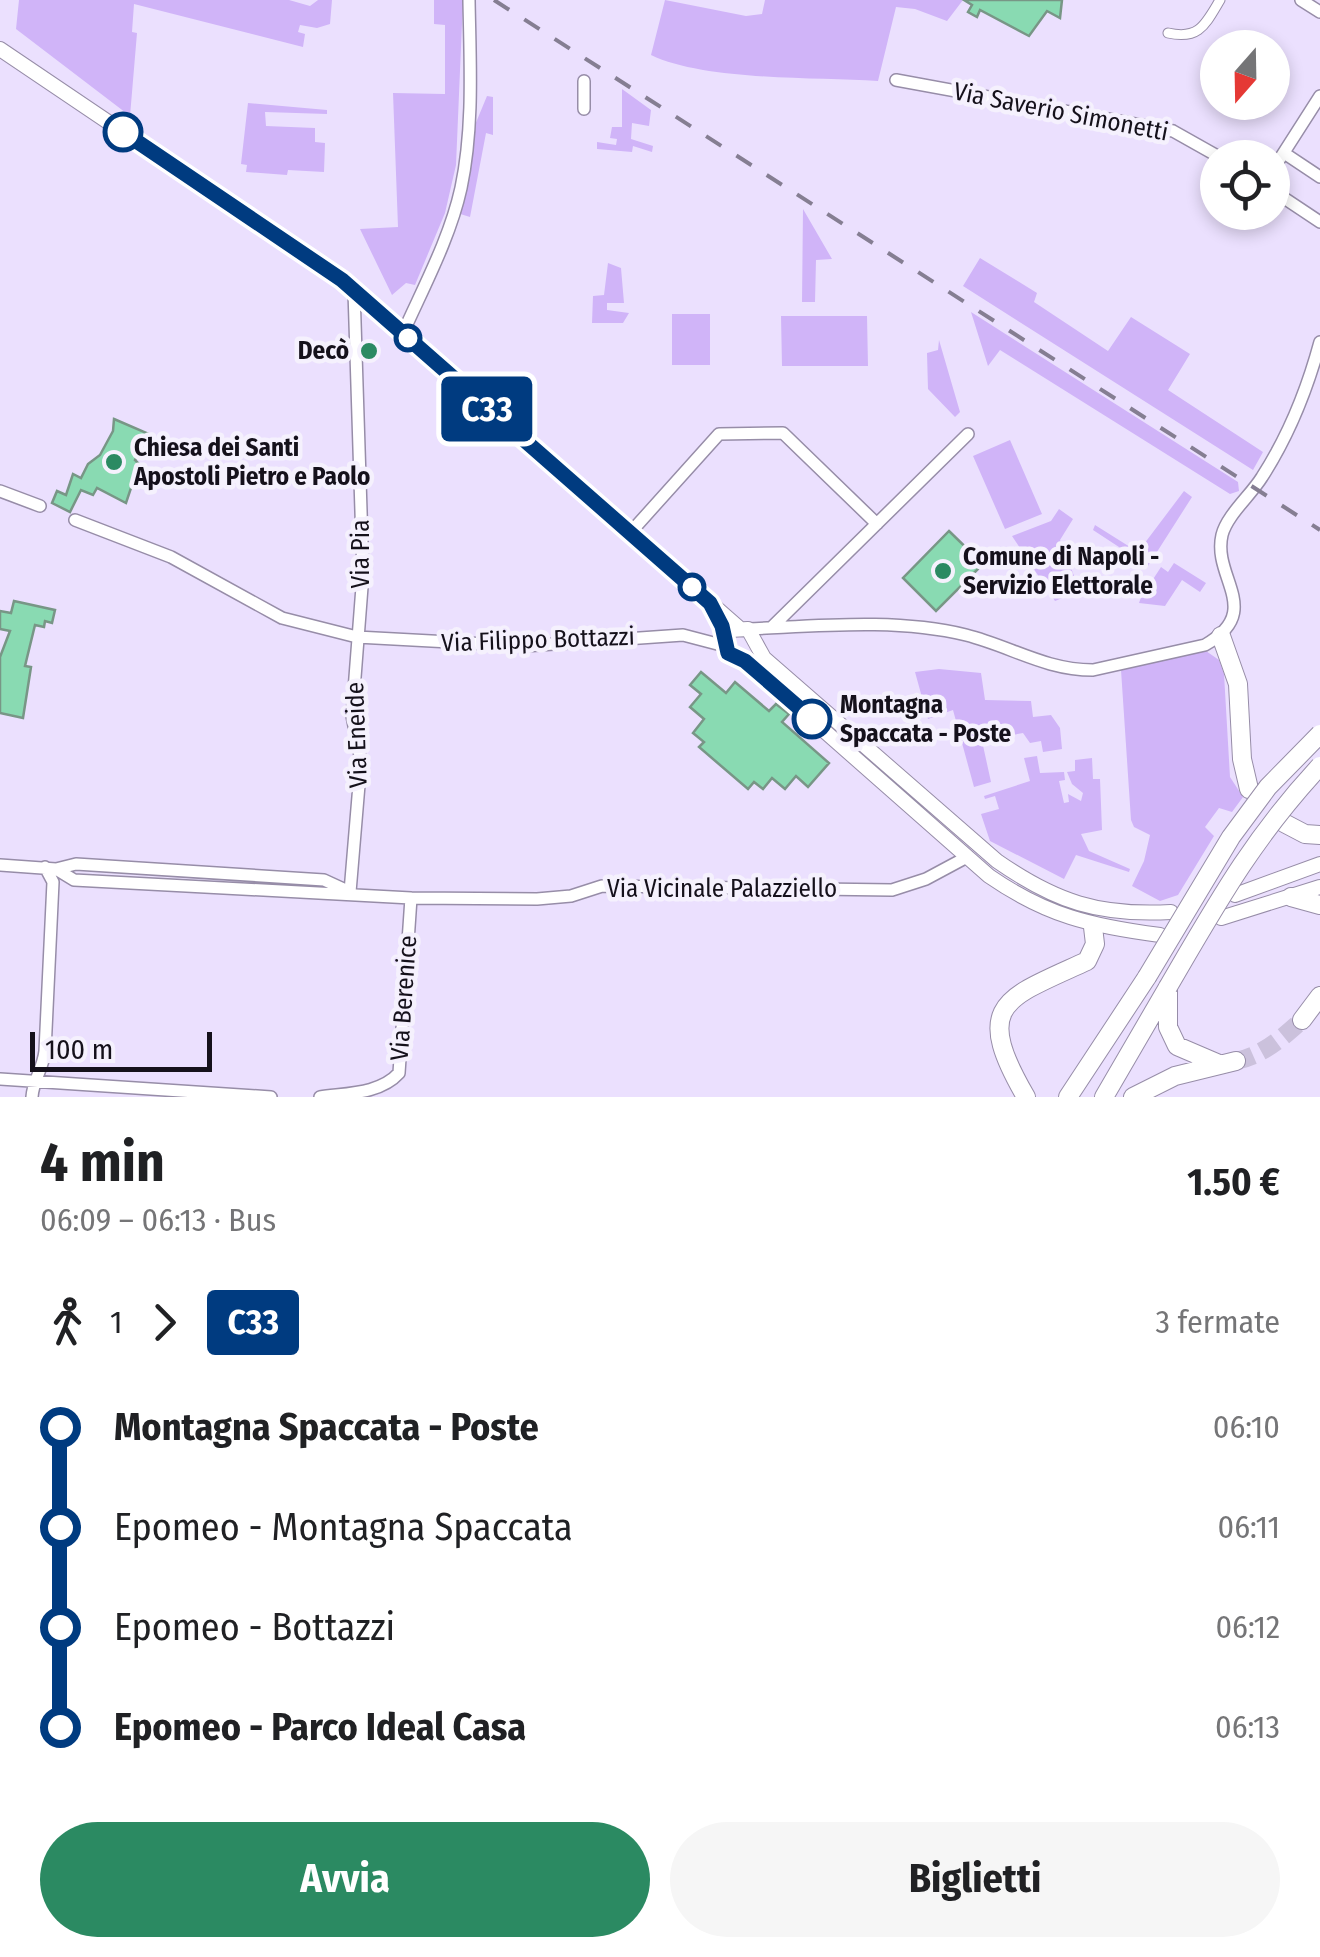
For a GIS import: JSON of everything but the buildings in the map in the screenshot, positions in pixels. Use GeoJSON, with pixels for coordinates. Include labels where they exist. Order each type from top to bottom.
{"type":"FeatureCollection","features":[{"type":"Feature","properties":{"kind":"highway"},"geometry":{"type":"LineString","coordinates":[[1221,636],[1238,684],[1242,759],[1249,789]]}},
{"type":"Feature","properties":{"kind":"highway"},"geometry":{"type":"LineString","coordinates":[[1068,1097],[1147,978],[1230,837],[1268,787],[1320,734]]}},
{"type":"Feature","properties":{"kind":"highway"},"geometry":{"type":"LineString","coordinates":[[1104,1097],[1245,856],[1274,816],[1320,766]]}},
{"type":"Feature","properties":{"kind":"highway"},"geometry":{"type":"LineString","coordinates":[[1284,823],[1305,834],[1320,836]]}},
{"type":"Feature","properties":{"kind":"highway"},"geometry":{"type":"LineString","coordinates":[[1291,897],[1320,905]]}},
{"type":"Feature","properties":{"kind":"highway"},"geometry":{"type":"LineString","coordinates":[[1026,1097],[999,1042],[1003,1008],[1036,983],[1088,960],[1096,944],[1093,926]]}},
{"type":"Feature","properties":{"kind":"highway"},"geometry":{"type":"LineString","coordinates":[[1132,1097],[1175,1076],[1228,1063],[1177,1046],[1168,1027],[1168,987]]}},
{"type":"Feature","properties":{"kind":"highway"},"geometry":{"type":"LineString","coordinates":[[1302,1020],[1320,996]]}},
{"type":"Feature","properties":{"kind":"street"},"geometry":{"type":"LineString","coordinates":[[403,333],[452,218],[461,186],[469,123],[469,0]]}},
{"type":"Feature","properties":{"kind":"street"},"geometry":{"type":"LineString","coordinates":[[1168,32],[1191,36],[1200,32],[1220,0]]}},
{"type":"Feature","properties":{"kind":"street"},"geometry":{"type":"LineString","coordinates":[[1300,0],[1320,12]]}},
{"type":"Feature","properties":{"kind":"street"},"geometry":{"type":"LineString","coordinates":[[0,49],[354,290],[710,603],[755,632],[997,861],[1053,895],[1104,912],[1171,912]]}},
{"type":"Feature","properties":{"kind":"street"},"geometry":{"type":"LineString","coordinates":[[584,80],[584,109]]}},
{"type":"Feature","properties":{"kind":"street","name":"Via Saverio Simonetti"},"geometry":{"type":"LineString","coordinates":[[896,80],[1173,131],[1200,146]]}},
{"type":"Feature","properties":{"kind":"street"},"geometry":{"type":"LineString","coordinates":[[1290,144],[1320,96]]}},
{"type":"Feature","properties":{"kind":"street"},"geometry":{"type":"LineString","coordinates":[[1290,158],[1320,177]]}},
{"type":"Feature","properties":{"kind":"street"},"geometry":{"type":"LineString","coordinates":[[1290,202],[1320,222]]}},
{"type":"Feature","properties":{"kind":"street","name":"Via Pia"},"geometry":{"type":"LineString","coordinates":[[354,290],[363,574],[357,637]]}},
{"type":"Feature","properties":{"kind":"street"},"geometry":{"type":"LineString","coordinates":[[725,642],[755,632],[890,627],[966,635],[1035,661],[1074,670],[1204,645],[1221,636],[1232,614],[1235,593],[1221,550],[1222,532],[1262,478],[1283,440],[1306,394],[1320,342]]}},
{"type":"Feature","properties":{"kind":"street"},"geometry":{"type":"LineString","coordinates":[[630,533],[719,434],[784,433],[877,524]]}},
{"type":"Feature","properties":{"kind":"street"},"geometry":{"type":"LineString","coordinates":[[739,658],[748,655],[755,632],[877,524],[968,434]]}},
{"type":"Feature","properties":{"kind":"street"},"geometry":{"type":"LineString","coordinates":[[0,491],[40,506]]}},
{"type":"Feature","properties":{"kind":"street","name":"Via Filippo Bottazzi"},"geometry":{"type":"LineString","coordinates":[[75,520],[152,548],[282,618],[357,637],[525,646],[683,635],[725,642]]}},
{"type":"Feature","properties":{"kind":"street"},"geometry":{"type":"LineString","coordinates":[[710,603],[728,653],[739,658],[967,857],[1023,899],[1093,926],[1160,936]]}},
{"type":"Feature","properties":{"kind":"street","name":"Via Eneide"},"geometry":{"type":"LineString","coordinates":[[350,892],[361,761],[352,716],[357,637]]}},
{"type":"Feature","properties":{"kind":"street","name":"Via Vicinale Palazziello"},"geometry":{"type":"LineString","coordinates":[[0,865],[51,868],[74,880],[321,895],[350,892],[411,898],[537,898],[570,896],[602,886],[892,890],[926,879],[967,857]]}},
{"type":"Feature","properties":{"kind":"street"},"geometry":{"type":"LineString","coordinates":[[1236,895],[1320,864]]}},
{"type":"Feature","properties":{"kind":"street"},"geometry":{"type":"LineString","coordinates":[[32,1097],[33,1082],[42,1070],[52,928],[51,868]]}},
{"type":"Feature","properties":{"kind":"street"},"geometry":{"type":"LineString","coordinates":[[1222,918],[1320,887]]}},
{"type":"Feature","properties":{"kind":"street","name":"Via Berenice"},"geometry":{"type":"LineString","coordinates":[[320,1097],[374,1089],[390,1083],[399,1073],[411,898]]}},
{"type":"Feature","properties":{"kind":"street"},"geometry":{"type":"LineString","coordinates":[[0,1079],[271,1097]]}},
{"type":"Feature","properties":{"kind":"shaded area"},"geometry":{"type":"Polygon","coordinates":[[[19,0],[289,0],[310,6],[318,0],[332,0],[330,24],[317,28],[300,25],[298,32],[305,34],[303,47],[134,4],[132,32],[137,33],[130,116],[16,29],[19,0]]]}},
{"type":"Feature","properties":{"kind":"shaded area"},"geometry":{"type":"Polygon","coordinates":[[[434,0],[463,0],[456,165],[445,213],[415,285],[406,283],[392,295],[360,229],[398,227],[393,93],[445,94],[445,25],[434,24],[434,0]]]}},
{"type":"Feature","properties":{"kind":"shaded area"},"geometry":{"type":"Polygon","coordinates":[[[665,0],[746,16],[762,14],[765,0],[963,0],[947,21],[915,9],[896,7],[878,81],[730,74],[651,55],[665,0]]]}},
{"type":"Feature","properties":{"kind":"shaded area"},"geometry":{"type":"Polygon","coordinates":[[[622,89],[651,110],[649,126],[632,123],[631,139],[653,146],[652,152],[633,146],[632,152],[597,149],[597,142],[616,145],[617,139],[610,138],[612,127],[622,127],[622,89]]]}},
{"type":"Feature","properties":{"kind":"shaded area"},"geometry":{"type":"Polygon","coordinates":[[[487,96],[493,97],[493,135],[486,133],[470,217],[457,213],[470,137],[487,96]]]}},
{"type":"Feature","properties":{"kind":"shaded area"},"geometry":{"type":"Polygon","coordinates":[[[248,103],[327,110],[327,114],[265,112],[266,126],[315,128],[315,142],[325,143],[324,172],[246,172],[247,165],[241,164],[248,103]]]}},
{"type":"Feature","properties":{"kind":"shaded area"},"geometry":{"type":"Polygon","coordinates":[[[803,209],[832,259],[816,260],[815,302],[802,302],[803,209]]]}},
{"type":"Feature","properties":{"kind":"shaded area"},"geometry":{"type":"Polygon","coordinates":[[[980,258],[1037,293],[1034,302],[1108,351],[1131,317],[1190,354],[1168,390],[1263,452],[1253,470],[963,286],[980,258]]]}},
{"type":"Feature","properties":{"kind":"shaded area"},"geometry":{"type":"Polygon","coordinates":[[[608,263],[621,268],[624,303],[607,303],[607,310],[629,313],[623,323],[592,323],[593,296],[604,295],[608,263]]]}},
{"type":"Feature","properties":{"kind":"shaded area"},"geometry":{"type":"Polygon","coordinates":[[[971,312],[1238,482],[1239,491],[1230,494],[1000,350],[988,366],[971,312]]]}},
{"type":"Feature","properties":{"kind":"shaded area"},"geometry":{"type":"Polygon","coordinates":[[[672,314],[710,314],[710,365],[672,365],[672,314]]]}},
{"type":"Feature","properties":{"kind":"shaded area"},"geometry":{"type":"Polygon","coordinates":[[[781,316],[867,316],[868,366],[782,366],[781,316]]]}},
{"type":"Feature","properties":{"kind":"shaded area"},"geometry":{"type":"Polygon","coordinates":[[[939,340],[960,412],[955,417],[928,389],[927,353],[938,350],[939,340]]]}},
{"type":"Feature","properties":{"kind":"shaded area"},"geometry":{"type":"Polygon","coordinates":[[[1010,440],[1042,514],[1005,529],[973,456],[1010,440]]]}},
{"type":"Feature","properties":{"kind":"shaded area"},"geometry":{"type":"Polygon","coordinates":[[[1184,491],[1192,497],[1148,566],[1093,530],[1095,525],[1138,552],[1184,491]]]}},
{"type":"Feature","properties":{"kind":"shaded area"},"geometry":{"type":"Polygon","coordinates":[[[1059,509],[1073,519],[1060,540],[1080,591],[1055,601],[1012,536],[1051,521],[1059,509]]]}},
{"type":"Feature","properties":{"kind":"shaded area"},"geometry":{"type":"Polygon","coordinates":[[[1174,563],[1206,583],[1200,592],[1182,580],[1165,606],[1139,603],[1145,586],[1161,567],[1168,572],[1174,563]]]}},
{"type":"Feature","properties":{"kind":"shaded area"},"geometry":{"type":"Polygon","coordinates":[[[1206,651],[1219,660],[1224,674],[1230,777],[1243,797],[1232,812],[1219,808],[1205,827],[1214,836],[1178,895],[1160,901],[1132,886],[1150,835],[1134,827],[1131,820],[1121,670],[1206,651]]]}},
{"type":"Feature","properties":{"kind":"shaded area"},"geometry":{"type":"Polygon","coordinates":[[[939,669],[981,673],[985,700],[1031,701],[1033,717],[1051,715],[1060,728],[1062,749],[1043,752],[1041,741],[1030,743],[1023,733],[982,741],[991,782],[974,787],[953,710],[928,719],[915,672],[939,669]]]}},
{"type":"Feature","properties":{"kind":"shaded area"},"geometry":{"type":"Polygon","coordinates":[[[1037,756],[1040,773],[1064,772],[1065,780],[1059,781],[1064,803],[1069,802],[1068,794],[1081,801],[1083,793],[1072,784],[1067,772],[1075,771],[1075,760],[1092,758],[1093,779],[1100,779],[1102,830],[1081,834],[1089,851],[1130,869],[1129,872],[1076,855],[1064,879],[990,841],[981,814],[999,809],[995,796],[984,796],[1030,781],[1024,758],[1037,756]]]}},
{"type":"Feature","properties":{"kind":"tunnel"},"geometry":{"type":"LineString","coordinates":[[1236,1061],[1263,1050],[1302,1020]]}},
{"type":"Feature","properties":{"kind":"railway"},"geometry":{"type":"LineString","coordinates":[[494,0],[1320,530]]}},
{"type":"Feature","properties":{"kind":"bus line","name":"C33"},"geometry":{"type":"LineString","coordinates":[[123,132],[342,280],[710,603],[722,626],[728,653],[745,661],[812,719]]}},
{"type":"Feature","properties":{"kind":"place","name":"Decò"},"geometry":{"type":"Point","coordinates":[369,351]}},
{"type":"Feature","properties":{"kind":"place","name":"Chiesa dei Santi Apostoli Pietro e Paolo"},"geometry":{"type":"Point","coordinates":[114,462]}},
{"type":"Feature","properties":{"kind":"place","name":"Comune di Napoli - Servizio Elettorale"},"geometry":{"type":"Point","coordinates":[943,571]}},
{"type":"Feature","properties":{"kind":"place","name":"Montagna Spaccata - Poste"},"geometry":{"type":"Point","coordinates":[812,719]}}]}
